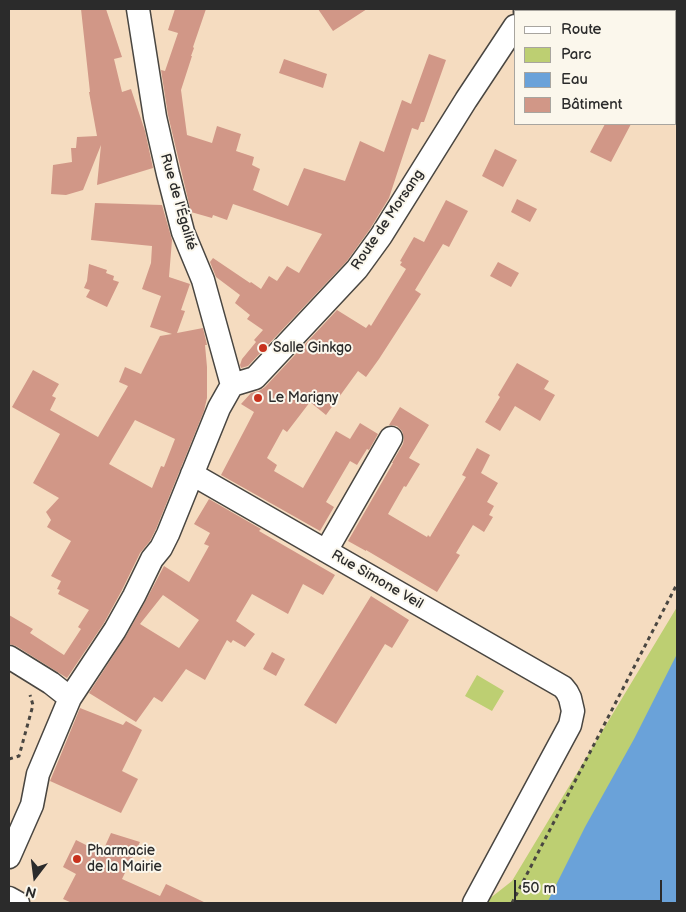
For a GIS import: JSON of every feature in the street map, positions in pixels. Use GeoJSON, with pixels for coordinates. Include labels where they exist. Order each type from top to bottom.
{"type":"FeatureCollection","features":[{"type":"Feature","properties":{"kind":"street","name":"Rue de l'Égalité"},"geometry":{"type":"LineString","coordinates":[[135,11],[155,117],[183,232],[203,280],[232,386]]}},
{"type":"Feature","properties":{"kind":"street","name":"Route de Morsang"},"geometry":{"type":"LineString","coordinates":[[232,386],[255,378],[357,269],[381,236],[514,28]]}},
{"type":"Feature","properties":{"kind":"street"},"geometry":{"type":"LineString","coordinates":[[9,857],[32,805],[38,774],[70,698],[115,630],[152,559],[161,548],[219,408],[232,386]]}},
{"type":"Feature","properties":{"kind":"street"},"geometry":{"type":"LineString","coordinates":[[326,551],[392,438]]}},
{"type":"Feature","properties":{"kind":"street","name":"Rue Simone Veil"},"geometry":{"type":"LineString","coordinates":[[192,474],[563,687],[572,704],[573,711],[570,725],[474,903]]}},
{"type":"Feature","properties":{"kind":"street"},"geometry":{"type":"LineString","coordinates":[[9,657],[51,683],[70,698]]}},
{"type":"Feature","properties":{"kind":"street"},"geometry":{"type":"LineString","coordinates":[[9,898],[18,903]]}},
{"type":"Feature","properties":{"kind":"path"},"geometry":{"type":"LineString","coordinates":[[512,903],[677,584]]}},
{"type":"Feature","properties":{"kind":"path"},"geometry":{"type":"LineString","coordinates":[[9,759],[19,756],[33,705],[28,691]]}},
{"type":"Feature","properties":{"kind":"green space"},"geometry":{"type":"Polygon","coordinates":[[[677,607],[677,903],[484,903],[512,881],[677,607]]]}},
{"type":"Feature","properties":{"kind":"green space"},"geometry":{"type":"Polygon","coordinates":[[[477,675],[504,691],[492,711],[465,696],[477,675]]]}},
{"type":"Feature","properties":{"kind":"water"},"geometry":{"type":"Polygon","coordinates":[[[677,654],[677,903],[547,903],[585,827],[634,739],[677,654]]]}},
{"type":"Feature","properties":{"kind":"building"},"geometry":{"type":"Polygon","coordinates":[[[81,9],[106,9],[122,57],[114,59],[122,92],[131,89],[145,131],[153,168],[97,185],[101,145],[83,190],[66,195],[51,194],[53,165],[72,162],[71,148],[76,148],[77,137],[97,136],[89,92],[81,9]]]}},
{"type":"Feature","properties":{"kind":"building"},"geometry":{"type":"Polygon","coordinates":[[[175,9],[206,9],[181,90],[187,135],[212,143],[217,126],[241,134],[236,151],[254,157],[252,165],[260,169],[253,190],[288,206],[304,168],[345,181],[360,141],[384,152],[402,100],[411,104],[429,54],[446,60],[424,122],[421,122],[418,130],[412,128],[389,198],[370,229],[347,261],[248,366],[241,368],[242,359],[263,330],[247,319],[250,315],[235,303],[240,295],[216,277],[210,262],[213,258],[261,289],[269,276],[277,281],[287,266],[299,273],[322,234],[233,204],[227,220],[213,215],[212,218],[191,212],[168,115],[161,70],[165,71],[178,33],[168,30],[175,9]]]}},
{"type":"Feature","properties":{"kind":"building"},"geometry":{"type":"Polygon","coordinates":[[[318,9],[367,9],[333,31],[318,9]]]}},
{"type":"Feature","properties":{"kind":"building"},"geometry":{"type":"Polygon","coordinates":[[[284,59],[327,74],[323,88],[279,73],[284,59]]]}},
{"type":"Feature","properties":{"kind":"building"},"geometry":{"type":"Polygon","coordinates":[[[604,125],[630,125],[611,162],[590,152],[604,125]]]}},
{"type":"Feature","properties":{"kind":"building"},"geometry":{"type":"Polygon","coordinates":[[[495,149],[517,160],[503,187],[482,176],[495,149]]]}},
{"type":"Feature","properties":{"kind":"building"},"geometry":{"type":"Polygon","coordinates":[[[517,199],[537,209],[530,222],[511,212],[517,199]]]}},
{"type":"Feature","properties":{"kind":"building"},"geometry":{"type":"Polygon","coordinates":[[[446,200],[468,211],[449,247],[443,244],[415,290],[421,294],[379,359],[366,377],[358,371],[326,415],[310,402],[287,432],[283,429],[267,458],[277,465],[274,471],[303,488],[336,431],[350,439],[360,423],[378,434],[369,450],[367,449],[357,465],[350,461],[326,502],[334,507],[320,531],[221,475],[254,412],[241,404],[251,393],[265,387],[337,310],[366,328],[369,324],[371,326],[406,269],[400,265],[402,262],[400,261],[414,237],[424,242],[446,200]]]}},
{"type":"Feature","properties":{"kind":"building"},"geometry":{"type":"Polygon","coordinates":[[[95,203],[162,205],[172,240],[169,277],[190,284],[181,310],[185,311],[177,333],[203,328],[207,345],[205,345],[207,398],[204,411],[150,541],[140,553],[104,623],[67,678],[16,646],[9,644],[9,615],[33,629],[30,633],[64,655],[81,629],[78,627],[89,610],[58,594],[60,590],[57,589],[61,581],[51,576],[71,541],[47,527],[51,520],[46,512],[59,498],[33,483],[60,434],[12,407],[33,370],[59,384],[52,396],[56,398],[50,410],[98,437],[128,386],[119,382],[125,367],[141,374],[160,336],[172,334],[150,327],[161,296],[142,289],[151,263],[152,246],[91,240],[95,203]],[[135,420],[109,464],[152,488],[161,466],[164,467],[175,439],[135,420]]]}},
{"type":"Feature","properties":{"kind":"building"},"geometry":{"type":"Polygon","coordinates":[[[498,262],[519,273],[511,287],[490,276],[498,262]]]}},
{"type":"Feature","properties":{"kind":"building"},"geometry":{"type":"Polygon","coordinates":[[[89,264],[107,270],[106,273],[114,276],[113,280],[119,282],[107,307],[86,297],[90,290],[84,288],[87,281],[89,264]]]}},
{"type":"Feature","properties":{"kind":"building"},"geometry":{"type":"Polygon","coordinates":[[[517,363],[549,381],[544,389],[555,395],[540,421],[515,406],[500,431],[485,422],[517,363]]]}},
{"type":"Feature","properties":{"kind":"building"},"geometry":{"type":"Polygon","coordinates":[[[400,407],[429,425],[409,458],[420,464],[406,487],[404,486],[388,514],[430,537],[466,477],[462,475],[477,448],[490,455],[481,473],[498,483],[487,502],[494,506],[489,515],[493,517],[484,532],[473,525],[456,553],[460,555],[437,592],[348,541],[403,444],[402,431],[397,426],[389,425],[400,407]]]}},
{"type":"Feature","properties":{"kind":"building"},"geometry":{"type":"Polygon","coordinates":[[[209,499],[261,529],[259,531],[335,575],[323,595],[303,584],[288,614],[252,594],[236,621],[255,634],[245,647],[233,640],[231,643],[227,640],[205,680],[186,669],[162,702],[154,697],[136,722],[89,693],[126,636],[164,566],[189,582],[209,546],[204,544],[210,533],[194,524],[209,499]],[[163,595],[140,624],[179,648],[199,620],[163,595]]]}},
{"type":"Feature","properties":{"kind":"building"},"geometry":{"type":"Polygon","coordinates":[[[371,596],[409,620],[392,648],[385,644],[336,724],[304,705],[371,596]]]}},
{"type":"Feature","properties":{"kind":"building"},"geometry":{"type":"Polygon","coordinates":[[[272,652],[285,659],[276,676],[263,669],[272,652]]]}},
{"type":"Feature","properties":{"kind":"building"},"geometry":{"type":"Polygon","coordinates":[[[80,708],[123,725],[126,721],[142,730],[122,771],[138,779],[121,813],[50,781],[80,708]]]}},
{"type":"Feature","properties":{"kind":"building"},"geometry":{"type":"Polygon","coordinates":[[[111,833],[140,842],[122,879],[160,896],[166,884],[206,903],[72,903],[63,899],[76,874],[63,867],[76,840],[102,853],[111,833]]]}},
{"type":"Feature","properties":{"kind":"place","name":"Salle Ginkgo"},"geometry":{"type":"Point","coordinates":[263,348]}},
{"type":"Feature","properties":{"kind":"place","name":"Le Marigny"},"geometry":{"type":"Point","coordinates":[258,398]}},
{"type":"Feature","properties":{"kind":"place","name":"Pharmacie de la Mairie"},"geometry":{"type":"Point","coordinates":[77,859]}}]}
